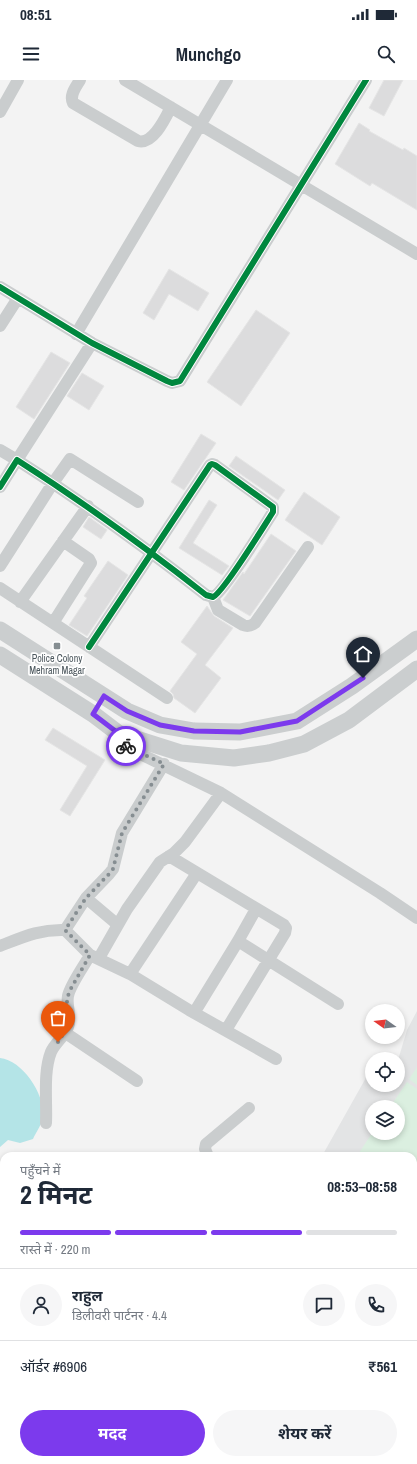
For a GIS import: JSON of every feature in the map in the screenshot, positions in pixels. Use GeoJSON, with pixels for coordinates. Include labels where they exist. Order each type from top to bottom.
{"type":"FeatureCollection","features":[{"type":"Feature","properties":{"kind":"main road"},"geometry":{"type":"LineString","coordinates":[[0,630],[127,711],[160,725],[194,731],[240,732],[297,721],[352,686],[417,639]]}},
{"type":"Feature","properties":{"kind":"main road"},"geometry":{"type":"LineString","coordinates":[[0,655],[93,714],[118,733],[181,753],[234,758],[269,753],[304,744],[350,720],[417,669]]}},
{"type":"Feature","properties":{"kind":"main road"},"geometry":{"type":"LineString","coordinates":[[93,714],[104,696]]}},
{"type":"Feature","properties":{"kind":"street"},"geometry":{"type":"LineString","coordinates":[[0,112],[18,80]]}},
{"type":"Feature","properties":{"kind":"street"},"geometry":{"type":"LineString","coordinates":[[80,80],[72,94],[71,99],[73,103],[138,141],[142,142],[150,139],[164,121],[171,107]]}},
{"type":"Feature","properties":{"kind":"street"},"geometry":{"type":"LineString","coordinates":[[125,80],[417,254]]}},
{"type":"Feature","properties":{"kind":"street"},"geometry":{"type":"LineString","coordinates":[[76,334],[227,80]]}},
{"type":"Feature","properties":{"kind":"street"},"geometry":{"type":"LineString","coordinates":[[0,287],[92,343],[167,381],[172,383],[180,381],[366,80]]}},
{"type":"Feature","properties":{"kind":"street"},"geometry":{"type":"LineString","coordinates":[[0,326],[18,298]]}},
{"type":"Feature","properties":{"kind":"street"},"geometry":{"type":"LineString","coordinates":[[0,487],[92,343]]}},
{"type":"Feature","properties":{"kind":"street"},"geometry":{"type":"LineString","coordinates":[[0,450],[18,460],[88,506],[206,595],[213,598],[218,610],[243,625],[247,626],[255,623],[308,547]]}},
{"type":"Feature","properties":{"kind":"street"},"geometry":{"type":"LineString","coordinates":[[0,566],[53,483],[71,459],[138,502]]}},
{"type":"Feature","properties":{"kind":"street"},"geometry":{"type":"LineString","coordinates":[[89,646],[211,464],[215,465],[273,507],[273,512],[232,575],[218,594],[213,598]]}},
{"type":"Feature","properties":{"kind":"street"},"geometry":{"type":"LineString","coordinates":[[20,602],[88,506]]}},
{"type":"Feature","properties":{"kind":"street"},"geometry":{"type":"LineString","coordinates":[[53,623],[91,563],[63,541]]}},
{"type":"Feature","properties":{"kind":"street"},"geometry":{"type":"LineString","coordinates":[[0,588],[166,698]]}},
{"type":"Feature","properties":{"kind":"street"},"geometry":{"type":"LineString","coordinates":[[118,733],[123,744],[221,793],[417,918]]}},
{"type":"Feature","properties":{"kind":"street"},"geometry":{"type":"LineString","coordinates":[[65,930],[86,898],[113,869],[122,833],[164,764]]}},
{"type":"Feature","properties":{"kind":"street"},"geometry":{"type":"LineString","coordinates":[[46,1123],[48,1065],[53,1048],[68,1028],[67,1001],[69,992],[118,925],[127,909],[160,862],[185,842],[221,793]]}},
{"type":"Feature","properties":{"kind":"street"},"geometry":{"type":"LineString","coordinates":[[169,856],[284,925],[286,928],[285,933],[226,1030]]}},
{"type":"Feature","properties":{"kind":"street"},"geometry":{"type":"LineString","coordinates":[[130,974],[196,873]]}},
{"type":"Feature","properties":{"kind":"street"},"geometry":{"type":"LineString","coordinates":[[86,898],[118,925]]}},
{"type":"Feature","properties":{"kind":"street"},"geometry":{"type":"LineString","coordinates":[[194,1012],[256,909]]}},
{"type":"Feature","properties":{"kind":"street"},"geometry":{"type":"LineString","coordinates":[[0,946],[45,930],[65,930],[94,957],[130,974],[276,1059]]}},
{"type":"Feature","properties":{"kind":"street"},"geometry":{"type":"LineString","coordinates":[[238,940],[338,1004]]}},
{"type":"Feature","properties":{"kind":"street"},"geometry":{"type":"LineString","coordinates":[[64,1032],[95,1051],[137,1081]]}},
{"type":"Feature","properties":{"kind":"street"},"geometry":{"type":"LineString","coordinates":[[206,1152],[206,1144],[249,1108]]}},
{"type":"Feature","properties":{"kind":"shaded area"},"geometry":{"type":"Polygon","coordinates":[[[417,1011],[417,1152],[324,1152],[365,1079],[365,1092],[405,1092],[405,1052],[400,1052],[403,1044],[405,1044],[407,1030],[417,1011]]]}},
{"type":"Feature","properties":{"kind":"green space"},"geometry":{"type":"Polygon","coordinates":[[[417,1067],[417,1085],[409,1079],[417,1067]]]}},
{"type":"Feature","properties":{"kind":"green space"},"geometry":{"type":"Polygon","coordinates":[[[407,1082],[417,1089],[417,1152],[360,1152],[367,1140],[405,1140],[405,1100],[395,1100],[400,1092],[405,1092],[405,1085],[407,1082]]]}},
{"type":"Feature","properties":{"kind":"water"},"geometry":{"type":"Polygon","coordinates":[[[0,1058],[8,1060],[24,1071],[40,1098],[43,1107],[43,1119],[33,1139],[20,1143],[8,1140],[0,1147],[0,1058]]]}},
{"type":"Feature","properties":{"kind":"building"},"geometry":{"type":"Polygon","coordinates":[[[384,80],[403,80],[384,116],[369,108],[384,80]]]}},
{"type":"Feature","properties":{"kind":"building"},"geometry":{"type":"Polygon","coordinates":[[[359,123],[370,130],[369,131],[417,156],[417,210],[372,183],[370,186],[335,164],[359,123]]]}},
{"type":"Feature","properties":{"kind":"building"},"geometry":{"type":"Polygon","coordinates":[[[169,269],[209,293],[198,311],[169,294],[154,320],[143,313],[169,269]]]}},
{"type":"Feature","properties":{"kind":"building"},"geometry":{"type":"Polygon","coordinates":[[[256,310],[290,333],[241,406],[207,382],[256,310]]]}},
{"type":"Feature","properties":{"kind":"building"},"geometry":{"type":"Polygon","coordinates":[[[51,352],[70,363],[34,419],[16,407],[51,352]]]}},
{"type":"Feature","properties":{"kind":"building"},"geometry":{"type":"Polygon","coordinates":[[[82,373],[104,386],[89,410],[67,396],[82,373]]]}},
{"type":"Feature","properties":{"kind":"building"},"geometry":{"type":"Polygon","coordinates":[[[201,434],[216,443],[184,490],[171,482],[201,434]]]}},
{"type":"Feature","properties":{"kind":"building"},"geometry":{"type":"Polygon","coordinates":[[[236,456],[285,490],[278,500],[229,466],[236,456]]]}},
{"type":"Feature","properties":{"kind":"building"},"geometry":{"type":"Polygon","coordinates":[[[304,492],[340,517],[322,545],[285,520],[304,492]]]}},
{"type":"Feature","properties":{"kind":"building"},"geometry":{"type":"Polygon","coordinates":[[[209,500],[217,505],[193,543],[229,566],[222,575],[179,548],[209,500]]]}},
{"type":"Feature","properties":{"kind":"building"},"geometry":{"type":"Polygon","coordinates":[[[89,517],[107,530],[101,539],[83,527],[89,517]]]}},
{"type":"Feature","properties":{"kind":"building"},"geometry":{"type":"Polygon","coordinates":[[[271,534],[296,551],[250,616],[223,600],[243,572],[244,574],[271,534]]]}},
{"type":"Feature","properties":{"kind":"building"},"geometry":{"type":"Polygon","coordinates":[[[108,561],[128,575],[87,636],[69,625],[87,598],[84,596],[108,561]]]}},
{"type":"Feature","properties":{"kind":"building"},"geometry":{"type":"Polygon","coordinates":[[[207,606],[214,616],[233,628],[205,665],[221,678],[195,713],[174,698],[170,691],[197,654],[181,642],[207,606]]]}},
{"type":"Feature","properties":{"kind":"building"},"geometry":{"type":"Polygon","coordinates":[[[53,728],[105,760],[70,816],[60,810],[87,766],[45,740],[53,728]]]}},
{"type":"Feature","properties":{"kind":"cycle path"},"geometry":{"type":"LineString","coordinates":[[0,287],[92,343],[167,381],[172,383],[180,381],[366,80]]}},
{"type":"Feature","properties":{"kind":"cycle path"},"geometry":{"type":"LineString","coordinates":[[0,487],[17,460],[66,492],[137,542],[160,560],[206,595],[213,597],[225,584],[243,558],[273,512],[273,507],[215,465],[210,465],[89,647]]}},
{"type":"Feature","properties":{"kind":"way so far"},"geometry":{"type":"LineString","coordinates":[[58,1042],[68,1028],[69,1020],[67,1001],[69,992],[90,955],[65,930],[86,898],[113,869],[116,851],[122,833],[164,764],[126,746]]}},
{"type":"Feature","properties":{"kind":"place","name":"Police Colony Mehram Magar"},"geometry":{"type":"Point","coordinates":[57,646]}},
{"type":"Feature","properties":{"kind":"route"},"geometry":{"type":"LineString","coordinates":[[126,746],[120,740],[118,733],[93,714],[104,696],[127,711],[160,725],[194,731],[240,732],[297,721],[363,678]]}}]}
